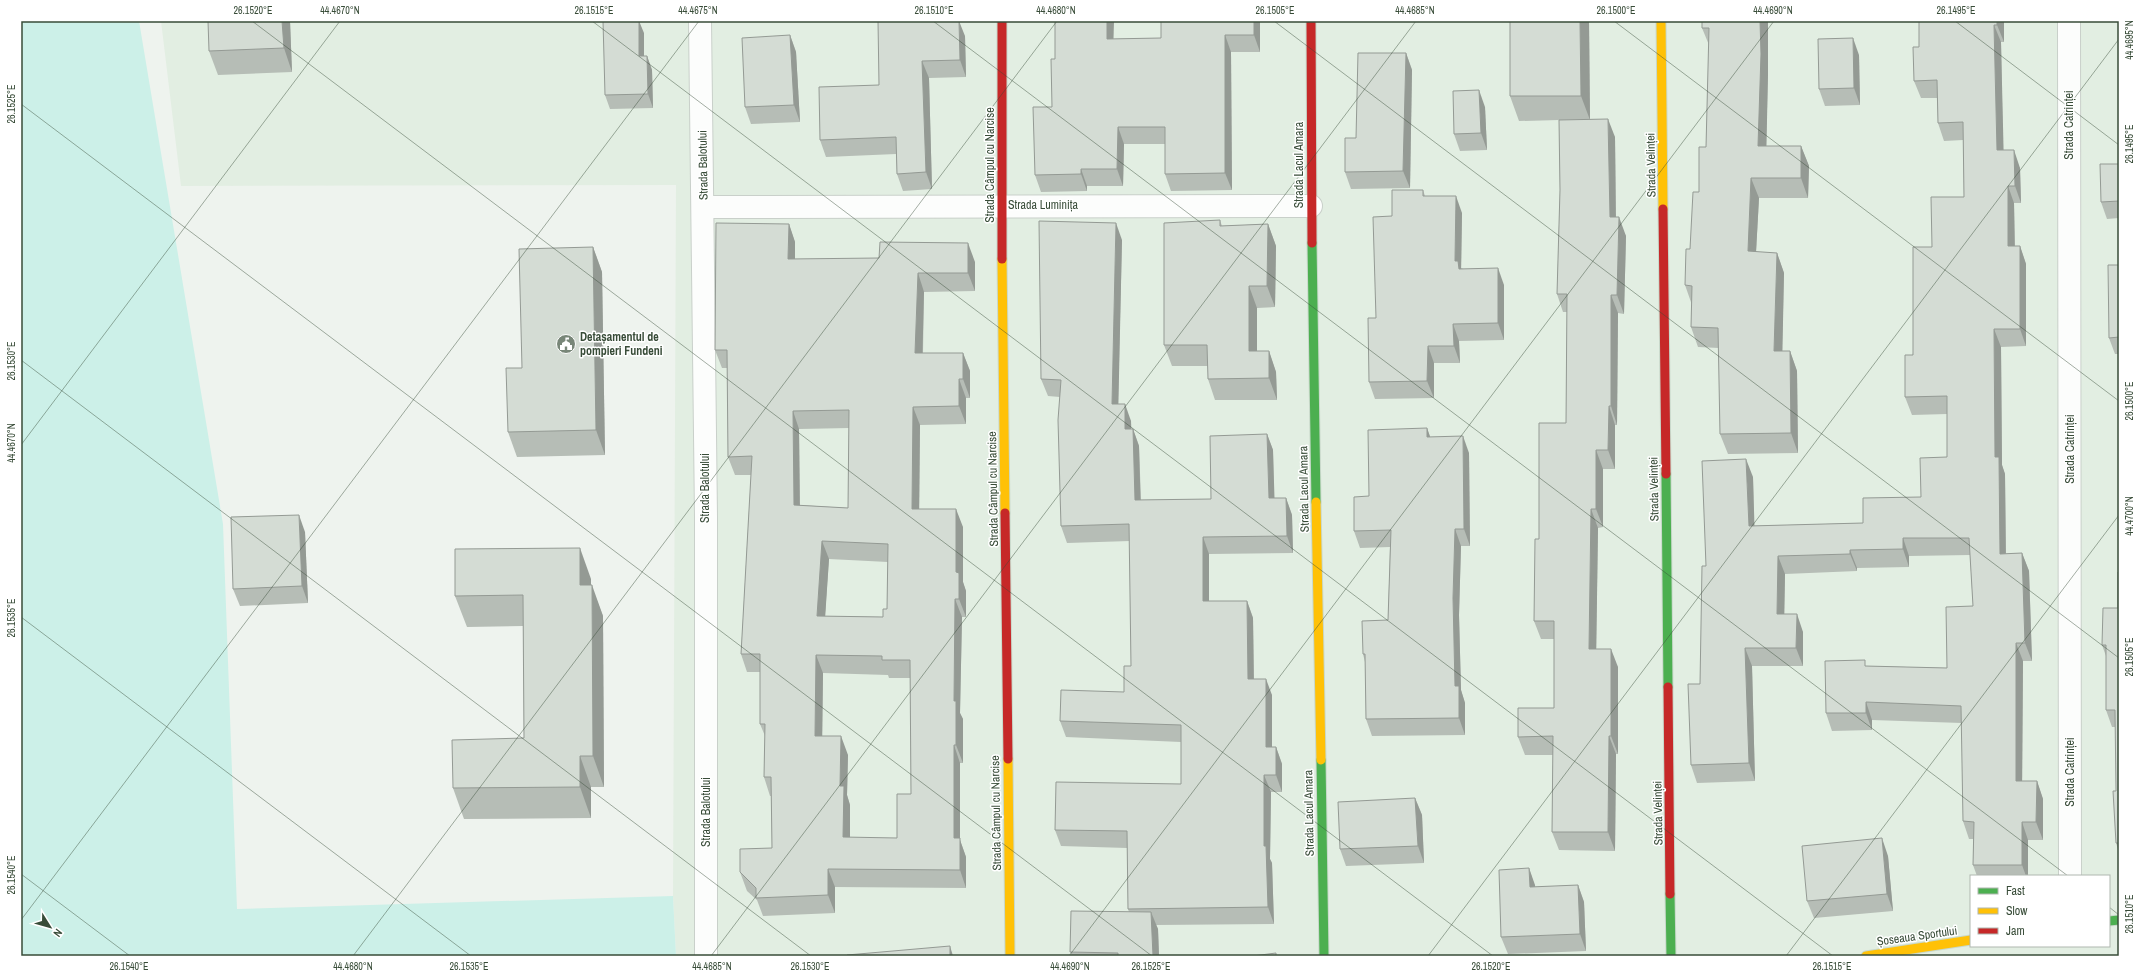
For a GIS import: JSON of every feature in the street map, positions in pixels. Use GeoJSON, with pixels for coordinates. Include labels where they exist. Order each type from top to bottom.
{"type":"FeatureCollection","features":[{"type":"Feature","properties":{"kind":"street","name":"Strada Balotului"},"geometry":{"type":"LineString","coordinates":[[700,21],[703,207],[706,956]]}},
{"type":"Feature","properties":{"kind":"street","name":"Strada Câmpul cu Narcise"},"geometry":{"type":"LineString","coordinates":[[1002,21],[1002,205],[1010,956]]}},
{"type":"Feature","properties":{"kind":"street","name":"Strada Lacul Amara"},"geometry":{"type":"LineString","coordinates":[[1310,21],[1311,206],[1324,956]]}},
{"type":"Feature","properties":{"kind":"street","name":"Strada Velinței"},"geometry":{"type":"LineString","coordinates":[[1661,21],[1671,956]]}},
{"type":"Feature","properties":{"kind":"street","name":"Strada Catrinței"},"geometry":{"type":"LineString","coordinates":[[2069,21],[2070,875]]}},
{"type":"Feature","properties":{"kind":"street","name":"Strada Luminița"},"geometry":{"type":"LineString","coordinates":[[703,207],[1002,205],[1311,206]]}},
{"type":"Feature","properties":{"kind":"street","name":"Șoseaua Sportului"},"geometry":{"type":"LineString","coordinates":[[1866,956],[1970,940]]}},
{"type":"Feature","properties":{"kind":"shaded area"},"geometry":{"type":"Polygon","coordinates":[[[21,21],[139,21],[223,524],[237,909],[673,896],[676,956],[21,956],[21,21]]]}},
{"type":"Feature","properties":{"kind":"shaded area"},"geometry":{"type":"Polygon","coordinates":[[[161,21],[2119,21],[2119,956],[676,956],[673,896],[676,185],[181,186],[161,21]]]}},
{"type":"Feature","properties":{"kind":"building"},"geometry":{"type":"Polygon","coordinates":[[[208,21],[282,21],[284,48],[209,51],[208,21]]]}},
{"type":"Feature","properties":{"kind":"building"},"geometry":{"type":"Polygon","coordinates":[[[603,21],[639,21],[639,56],[647,56],[648,94],[605,95],[603,21]]]}},
{"type":"Feature","properties":{"kind":"building"},"geometry":{"type":"Polygon","coordinates":[[[878,21],[959,21],[960,60],[922,61],[926,172],[897,174],[896,137],[820,140],[819,87],[879,85],[878,21]]]}},
{"type":"Feature","properties":{"kind":"building"},"geometry":{"type":"Polygon","coordinates":[[[1055,21],[1107,21],[1107,39],[1161,38],[1161,21],[1254,21],[1254,35],[1225,35],[1225,173],[1165,174],[1165,127],[1118,127],[1117,169],[1081,169],[1081,174],[1035,175],[1033,107],[1052,107],[1051,59],[1055,59],[1055,21]]]}},
{"type":"Feature","properties":{"kind":"building"},"geometry":{"type":"Polygon","coordinates":[[[1510,21],[1580,21],[1581,96],[1510,96],[1510,21]]]}},
{"type":"Feature","properties":{"kind":"building"},"geometry":{"type":"Polygon","coordinates":[[[1702,21],[1760,21],[1761,54],[1758,146],[1801,146],[1801,178],[1751,178],[1748,251],[1777,253],[1774,351],[1790,351],[1791,433],[1720,434],[1718,328],[1691,327],[1692,286],[1685,285],[1686,249],[1690,249],[1693,192],[1699,192],[1699,147],[1706,147],[1709,28],[1702,28],[1702,21]]]}},
{"type":"Feature","properties":{"kind":"building"},"geometry":{"type":"Polygon","coordinates":[[[1919,21],[1997,21],[1997,25],[1994,25],[1997,150],[2014,150],[2015,186],[2008,186],[2008,246],[2020,246],[2020,329],[1994,329],[1995,457],[1999,457],[2000,554],[2022,553],[2025,643],[2016,643],[2016,781],[2037,781],[2036,822],[2022,822],[2022,865],[1973,865],[1974,822],[1963,821],[1961,706],[1866,702],[1866,713],[1826,713],[1825,661],[1865,660],[1865,666],[1947,668],[1946,607],[1973,606],[1969,538],[1903,538],[1903,549],[1850,550],[1850,554],[1778,556],[1777,614],[1797,614],[1796,648],[1745,648],[1749,763],[1691,765],[1688,684],[1700,684],[1702,566],[1706,566],[1702,461],[1746,459],[1749,526],[1863,523],[1863,498],[1921,497],[1920,458],[1947,457],[1947,396],[1905,397],[1905,355],[1913,355],[1913,247],[1932,247],[1931,197],[1964,197],[1963,122],[1938,123],[1937,80],[1914,81],[1913,47],[1919,47],[1919,21]]]}},
{"type":"Feature","properties":{"kind":"building"},"geometry":{"type":"Polygon","coordinates":[[[790,35],[794,105],[745,107],[742,38],[790,35]]]}},
{"type":"Feature","properties":{"kind":"building"},"geometry":{"type":"Polygon","coordinates":[[[1853,38],[1854,88],[1819,89],[1818,39],[1853,38]]]}},
{"type":"Feature","properties":{"kind":"building"},"geometry":{"type":"Polygon","coordinates":[[[1358,53],[1406,53],[1403,171],[1345,172],[1345,138],[1356,138],[1358,53]]]}},
{"type":"Feature","properties":{"kind":"building"},"geometry":{"type":"Polygon","coordinates":[[[1479,90],[1481,133],[1454,134],[1453,91],[1479,90]]]}},
{"type":"Feature","properties":{"kind":"building"},"geometry":{"type":"Polygon","coordinates":[[[1608,119],[1610,217],[1619,217],[1617,295],[1611,295],[1611,406],[1609,406],[1608,450],[1596,450],[1596,509],[1591,509],[1589,649],[1611,649],[1611,736],[1609,736],[1608,832],[1552,832],[1553,736],[1518,737],[1518,708],[1554,708],[1554,621],[1534,621],[1535,539],[1539,539],[1539,423],[1566,423],[1567,294],[1557,294],[1560,190],[1559,120],[1608,119]]]}},
{"type":"Feature","properties":{"kind":"building"},"geometry":{"type":"Polygon","coordinates":[[[2100,164],[2119,164],[2119,201],[2101,202],[2100,164]]]}},
{"type":"Feature","properties":{"kind":"building"},"geometry":{"type":"Polygon","coordinates":[[[1392,190],[1423,190],[1423,196],[1456,196],[1455,261],[1458,261],[1459,269],[1498,268],[1498,323],[1453,324],[1454,346],[1428,346],[1427,381],[1369,382],[1368,318],[1376,318],[1373,217],[1392,216],[1392,190]]]}},
{"type":"Feature","properties":{"kind":"building"},"geometry":{"type":"Polygon","coordinates":[[[1220,220],[1220,226],[1268,224],[1267,286],[1249,286],[1249,351],[1269,351],[1269,378],[1208,379],[1207,345],[1164,345],[1164,223],[1220,220]]]}},
{"type":"Feature","properties":{"kind":"building"},"geometry":{"type":"Polygon","coordinates":[[[1039,221],[1116,223],[1112,404],[1125,404],[1125,429],[1133,429],[1135,500],[1211,499],[1210,436],[1267,434],[1269,498],[1286,498],[1287,536],[1203,537],[1203,601],[1247,601],[1248,679],[1266,679],[1266,747],[1276,747],[1276,775],[1264,775],[1264,846],[1266,846],[1268,907],[1128,909],[1127,831],[1055,830],[1056,782],[1181,784],[1181,725],[1060,721],[1061,690],[1124,692],[1124,666],[1131,666],[1129,524],[1061,526],[1058,420],[1061,380],[1041,379],[1039,221]]]}},
{"type":"Feature","properties":{"kind":"building"},"geometry":{"type":"Polygon","coordinates":[[[716,223],[789,224],[788,259],[879,258],[880,242],[968,243],[968,273],[918,273],[915,353],[963,353],[963,379],[959,379],[959,406],[913,407],[912,509],[956,509],[956,572],[959,573],[959,599],[955,599],[954,701],[956,701],[956,745],[954,745],[954,838],[960,838],[960,870],[828,869],[828,895],[756,898],[756,888],[740,872],[740,849],[772,848],[771,777],[764,777],[765,724],[760,724],[760,654],[741,654],[752,456],[728,457],[727,350],[715,350],[716,223]],[[849,410],[793,411],[794,505],[848,508],[849,410]],[[822,541],[817,616],[883,617],[883,609],[887,609],[888,544],[822,541]],[[816,655],[815,736],[841,736],[840,786],[844,786],[843,837],[897,838],[897,794],[911,794],[910,660],[882,660],[882,656],[816,655]]]}},
{"type":"Feature","properties":{"kind":"building","name":"Detașamentul de pompieri Fundeni"},"geometry":{"type":"Polygon","coordinates":[[[593,247],[596,430],[508,432],[506,368],[522,368],[519,249],[593,247]]]}},
{"type":"Feature","properties":{"kind":"building"},"geometry":{"type":"Polygon","coordinates":[[[2108,265],[2119,265],[2119,337],[2109,338],[2108,265]]]}},
{"type":"Feature","properties":{"kind":"building"},"geometry":{"type":"Polygon","coordinates":[[[1427,428],[1427,437],[1463,436],[1464,529],[1455,529],[1453,598],[1455,686],[1459,686],[1459,718],[1366,719],[1365,654],[1363,654],[1362,621],[1388,620],[1391,530],[1354,531],[1354,497],[1369,496],[1368,430],[1427,428]]]}},
{"type":"Feature","properties":{"kind":"building"},"geometry":{"type":"Polygon","coordinates":[[[299,515],[302,586],[233,589],[231,517],[299,515]]]}},
{"type":"Feature","properties":{"kind":"building"},"geometry":{"type":"Polygon","coordinates":[[[580,548],[580,585],[592,585],[593,756],[580,756],[580,787],[453,788],[452,740],[524,738],[523,595],[455,596],[455,549],[580,548]]]}},
{"type":"Feature","properties":{"kind":"building"},"geometry":{"type":"Polygon","coordinates":[[[2118,572],[2119,843],[2116,843],[2113,791],[2116,791],[2115,710],[2106,710],[2106,645],[2102,645],[2103,608],[2118,608],[2118,572]]]}},
{"type":"Feature","properties":{"kind":"building"},"geometry":{"type":"Polygon","coordinates":[[[1415,798],[1418,846],[1340,849],[1338,802],[1415,798]]]}},
{"type":"Feature","properties":{"kind":"building"},"geometry":{"type":"Polygon","coordinates":[[[1882,838],[1887,894],[1807,901],[1802,846],[1882,838]]]}},
{"type":"Feature","properties":{"kind":"building"},"geometry":{"type":"Polygon","coordinates":[[[1529,868],[1530,887],[1578,885],[1580,934],[1501,937],[1499,870],[1529,868]]]}},
{"type":"Feature","properties":{"kind":"building"},"geometry":{"type":"Polygon","coordinates":[[[1071,911],[1151,912],[1153,956],[1118,956],[1118,953],[1070,952],[1071,911]]]}},
{"type":"Feature","properties":{"kind":"building"},"geometry":{"type":"Polygon","coordinates":[[[950,946],[950,956],[847,956],[847,955],[950,946]]]}},
{"type":"Feature","properties":{"kind":"building"},"geometry":{"type":"Polygon","coordinates":[[[1276,953],[1276,956],[1253,956],[1276,953]]]}},
{"type":"Feature","properties":{"kind":"traffic: fast"},"geometry":{"type":"LineString","coordinates":[[1312,243],[1316,502]]}},
{"type":"Feature","properties":{"kind":"traffic: fast"},"geometry":{"type":"LineString","coordinates":[[1666,474],[1668,687]]}},
{"type":"Feature","properties":{"kind":"traffic: fast"},"geometry":{"type":"LineString","coordinates":[[1321,760],[1324,956]]}},
{"type":"Feature","properties":{"kind":"traffic: fast"},"geometry":{"type":"LineString","coordinates":[[1670,894],[1671,956]]}},
{"type":"Feature","properties":{"kind":"traffic: fast"},"geometry":{"type":"LineString","coordinates":[[2110,921],[2119,920]]}},
{"type":"Feature","properties":{"kind":"traffic: slow"},"geometry":{"type":"LineString","coordinates":[[1661,21],[1663,209]]}},
{"type":"Feature","properties":{"kind":"traffic: slow"},"geometry":{"type":"LineString","coordinates":[[1002,259],[1005,513]]}},
{"type":"Feature","properties":{"kind":"traffic: slow"},"geometry":{"type":"LineString","coordinates":[[1316,502],[1321,760]]}},
{"type":"Feature","properties":{"kind":"traffic: slow"},"geometry":{"type":"LineString","coordinates":[[1008,759],[1010,956]]}},
{"type":"Feature","properties":{"kind":"traffic: slow"},"geometry":{"type":"LineString","coordinates":[[1866,956],[1970,940]]}},
{"type":"Feature","properties":{"kind":"traffic: jam"},"geometry":{"type":"LineString","coordinates":[[1002,21],[1002,259]]}},
{"type":"Feature","properties":{"kind":"traffic: jam"},"geometry":{"type":"LineString","coordinates":[[1311,21],[1312,243]]}},
{"type":"Feature","properties":{"kind":"traffic: jam"},"geometry":{"type":"LineString","coordinates":[[1663,209],[1666,474]]}},
{"type":"Feature","properties":{"kind":"traffic: jam"},"geometry":{"type":"LineString","coordinates":[[1005,513],[1008,759]]}},
{"type":"Feature","properties":{"kind":"traffic: jam"},"geometry":{"type":"LineString","coordinates":[[1668,687],[1670,894]]}},
{"type":"Feature","properties":{"kind":"place","name":"Detașamentul de pompieri Fundeni"},"geometry":{"type":"Point","coordinates":[566,344]}}]}
